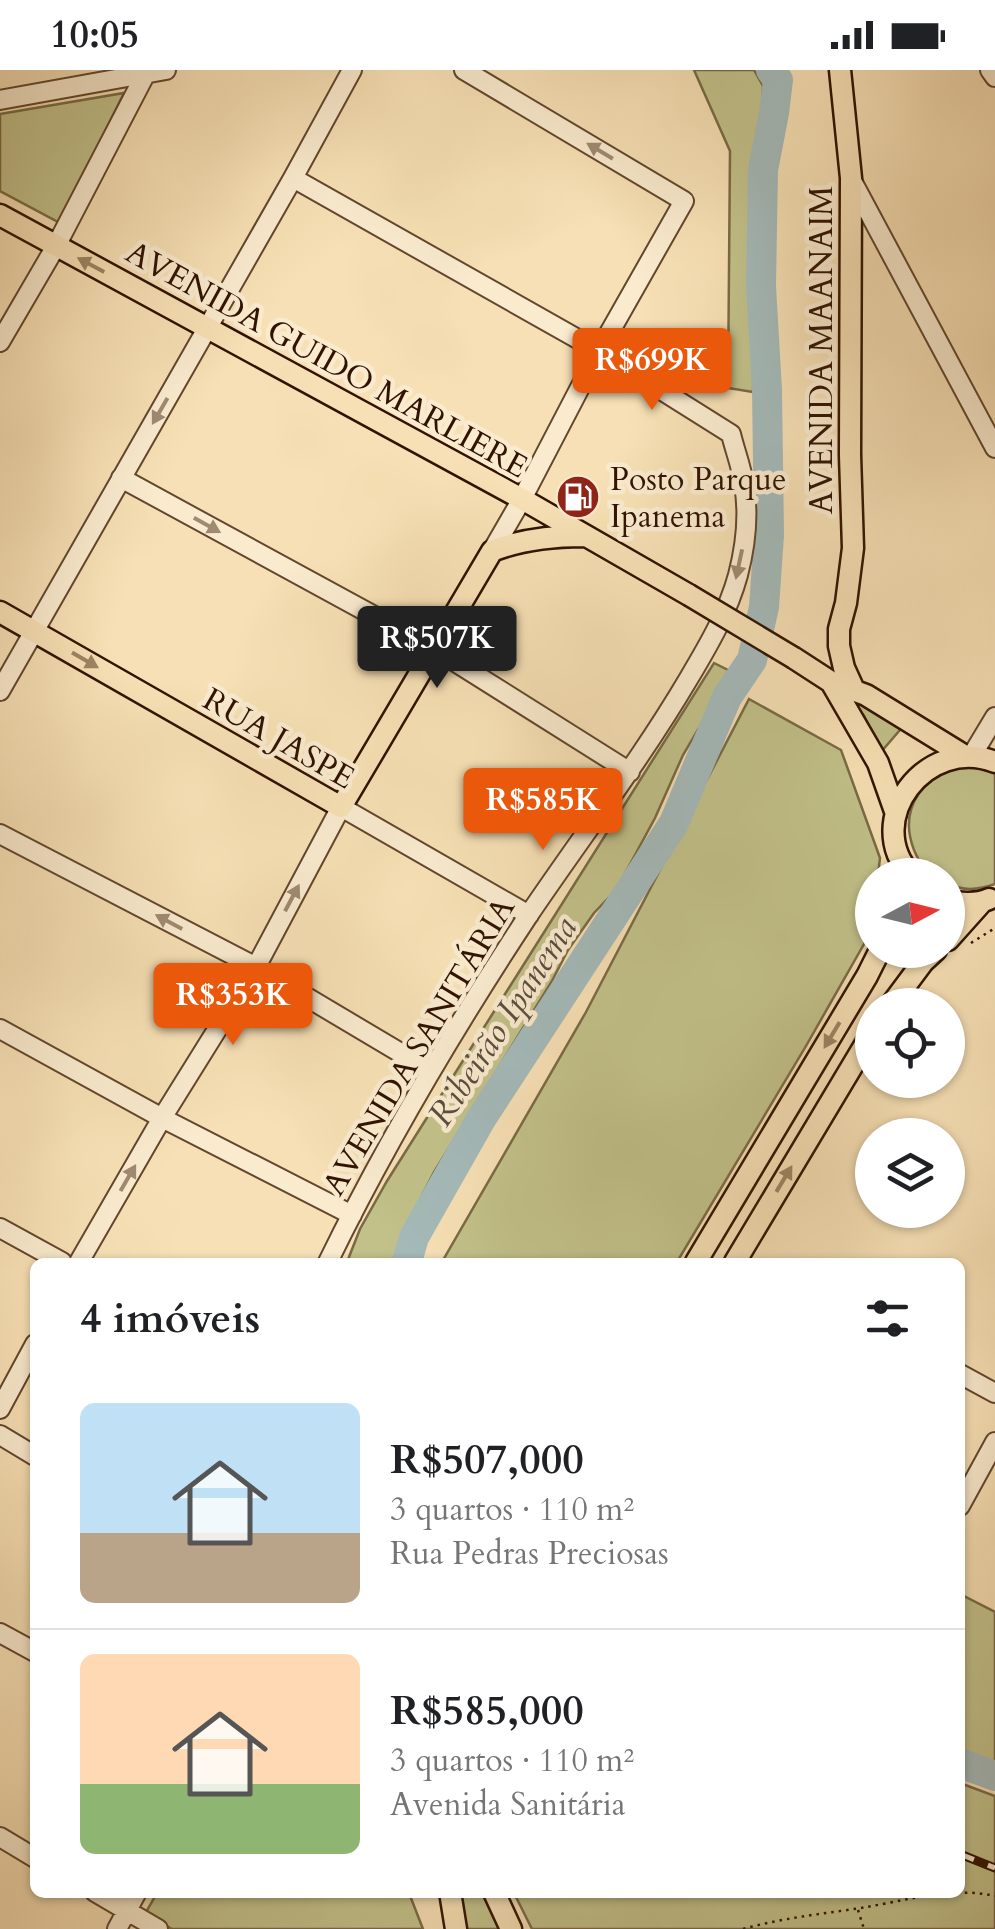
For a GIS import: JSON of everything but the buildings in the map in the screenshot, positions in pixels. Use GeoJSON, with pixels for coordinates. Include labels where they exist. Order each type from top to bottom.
{"type":"FeatureCollection","features":[{"type":"Feature","properties":{"kind":"main road","name":"AVENIDA MAANAIM"},"geometry":{"type":"LineString","coordinates":[[840,70],[850,178],[853,548],[839,629],[840,658],[854,690]]}},
{"type":"Feature","properties":{"kind":"main road","name":"AVENIDA GUIDO MARLIERE"},"geometry":{"type":"LineString","coordinates":[[0,215],[522,499],[831,682],[854,690],[968,757],[995,762]]}},
{"type":"Feature","properties":{"kind":"main road"},"geometry":{"type":"LineString","coordinates":[[340,807],[492,551],[539,538],[586,536]]}},
{"type":"Feature","properties":{"kind":"main road","name":"RUA JASPE"},"geometry":{"type":"LineString","coordinates":[[0,612],[340,807]]}},
{"type":"Feature","properties":{"kind":"main road","name":"AVENIDA MAANAIM"},"geometry":{"type":"LineString","coordinates":[[801,662],[839,629]]}},
{"type":"Feature","properties":{"kind":"main road","name":"AVENIDA GUIDO MARLIERE"},"geometry":{"type":"LineString","coordinates":[[831,682],[878,764],[896,814]]}},
{"type":"Feature","properties":{"kind":"main road"},"geometry":{"type":"LineString","coordinates":[[895,858],[896,814],[913,780],[946,760],[968,757]]}},
{"type":"Feature","properties":{"kind":"main road"},"geometry":{"type":"LineString","coordinates":[[894,838],[901,858]]}},
{"type":"Feature","properties":{"kind":"main road"},"geometry":{"type":"LineString","coordinates":[[965,923],[989,900]]}},
{"type":"Feature","properties":{"kind":"main road"},"geometry":{"type":"LineString","coordinates":[[698,1258],[872,968]]}},
{"type":"Feature","properties":{"kind":"main road"},"geometry":{"type":"LineString","coordinates":[[736,1258],[855,1061]]}},
{"type":"Feature","properties":{"kind":"main road"},"geometry":{"type":"LineString","coordinates":[[448,1898],[455,1929]]}},
{"type":"Feature","properties":{"kind":"main road"},"geometry":{"type":"LineString","coordinates":[[497,1898],[512,1929]]}},
{"type":"Feature","properties":{"kind":"street"},"geometry":{"type":"LineString","coordinates":[[0,100],[166,70]]}},
{"type":"Feature","properties":{"kind":"street"},"geometry":{"type":"LineString","coordinates":[[0,691],[352,70]]}},
{"type":"Feature","properties":{"kind":"street"},"geometry":{"type":"LineString","coordinates":[[464,70],[684,201],[492,551]]}},
{"type":"Feature","properties":{"kind":"street"},"geometry":{"type":"LineString","coordinates":[[990,70],[995,77]]}},
{"type":"Feature","properties":{"kind":"street"},"geometry":{"type":"LineString","coordinates":[[0,342],[56,246],[145,75]]}},
{"type":"Feature","properties":{"kind":"street"},"geometry":{"type":"LineString","coordinates":[[293,178],[599,351]]}},
{"type":"Feature","properties":{"kind":"street"},"geometry":{"type":"LineString","coordinates":[[850,178],[995,448]]}},
{"type":"Feature","properties":{"kind":"street","name":"AVENIDA SANITÁRIA"},"geometry":{"type":"LineString","coordinates":[[330,1258],[431,1070],[529,916],[630,772],[697,664],[723,616],[738,577],[745,538],[745,487],[731,434],[599,351]]}},
{"type":"Feature","properties":{"kind":"street"},"geometry":{"type":"LineString","coordinates":[[121,478],[433,648],[630,772]]}},
{"type":"Feature","properties":{"kind":"street"},"geometry":{"type":"LineString","coordinates":[[968,757],[995,717]]}},
{"type":"Feature","properties":{"kind":"street"},"geometry":{"type":"LineString","coordinates":[[81,1258],[256,967],[340,807]]}},
{"type":"Feature","properties":{"kind":"street","name":"RUA JASPE"},"geometry":{"type":"LineString","coordinates":[[340,807],[529,916]]}},
{"type":"Feature","properties":{"kind":"street"},"geometry":{"type":"LineString","coordinates":[[0,834],[256,967],[431,1070]]}},
{"type":"Feature","properties":{"kind":"street"},"geometry":{"type":"LineString","coordinates":[[0,1029],[162,1118],[352,1214]]}},
{"type":"Feature","properties":{"kind":"street"},"geometry":{"type":"LineString","coordinates":[[0,1228],[55,1258]]}},
{"type":"Feature","properties":{"kind":"street"},"geometry":{"type":"LineString","coordinates":[[0,1410],[30,1353]]}},
{"type":"Feature","properties":{"kind":"street"},"geometry":{"type":"LineString","coordinates":[[965,1377],[995,1393]]}},
{"type":"Feature","properties":{"kind":"street"},"geometry":{"type":"LineString","coordinates":[[0,1435],[30,1453]]}},
{"type":"Feature","properties":{"kind":"street"},"geometry":{"type":"LineString","coordinates":[[965,1497],[995,1442]]}},
{"type":"Feature","properties":{"kind":"street"},"geometry":{"type":"LineString","coordinates":[[0,1633],[30,1649]]}},
{"type":"Feature","properties":{"kind":"street"},"geometry":{"type":"LineString","coordinates":[[0,1837],[30,1855]]}},
{"type":"Feature","properties":{"kind":"street"},"geometry":{"type":"LineString","coordinates":[[105,1898],[158,1929]]}},
{"type":"Feature","properties":{"kind":"street"},"geometry":{"type":"LineString","coordinates":[[117,1929],[134,1898]]}},
{"type":"Feature","properties":{"kind":"path"},"geometry":{"type":"LineString","coordinates":[[965,1894],[995,1896]]}},
{"type":"Feature","properties":{"kind":"path"},"geometry":{"type":"LineString","coordinates":[[744,1929],[773,1920],[929,1898]]}},
{"type":"Feature","properties":{"kind":"path"},"geometry":{"type":"LineString","coordinates":[[858,1908],[864,1929]]}},
{"type":"Feature","properties":{"kind":"shaded area"},"geometry":{"type":"Polygon","coordinates":[[[694,70],[754,70],[763,86],[753,392],[728,388],[730,151],[694,70]]]}},
{"type":"Feature","properties":{"kind":"shaded area"},"geometry":{"type":"Polygon","coordinates":[[[124,93],[60,223],[0,191],[0,114],[124,93]]]}},
{"type":"Feature","properties":{"kind":"shaded area"},"geometry":{"type":"Polygon","coordinates":[[[714,663],[732,672],[683,755],[616,890],[568,950],[434,1172],[414,1211],[399,1258],[349,1258],[387,1181],[714,663]]]}},
{"type":"Feature","properties":{"kind":"shaded area"},"geometry":{"type":"Polygon","coordinates":[[[844,690],[905,724],[881,752],[864,716],[844,690]]]}},
{"type":"Feature","properties":{"kind":"shaded area"},"geometry":{"type":"Polygon","coordinates":[[[749,699],[841,750],[880,858],[855,858],[855,960],[679,1258],[444,1258],[586,1012],[749,699]]]}},
{"type":"Feature","properties":{"kind":"shaded area"},"geometry":{"type":"Polygon","coordinates":[[[967,764],[995,770],[995,884],[983,888],[965,888],[965,858],[918,858],[914,850],[909,819],[912,806],[928,784],[952,768],[967,764]]]}},
{"type":"Feature","properties":{"kind":"shaded area"},"geometry":{"type":"Polygon","coordinates":[[[965,1597],[995,1612],[995,1765],[965,1752],[965,1597]]]}},
{"type":"Feature","properties":{"kind":"shaded area"},"geometry":{"type":"Polygon","coordinates":[[[965,1785],[995,1796],[995,1929],[532,1929],[516,1898],[965,1898],[965,1785]]]}},
{"type":"Feature","properties":{"kind":"shaded area"},"geometry":{"type":"Polygon","coordinates":[[[154,1898],[411,1898],[423,1929],[172,1929],[145,1914],[154,1898]]]}},
{"type":"Feature","properties":{"kind":"shaded area"},"geometry":{"type":"Polygon","coordinates":[[[460,1898],[484,1898],[499,1929],[467,1929],[460,1898]]]}},
{"type":"Feature","properties":{"kind":"waterway","name":"Ribeirão Ipanema"},"geometry":{"type":"LineString","coordinates":[[408,1258],[414,1237],[481,1119],[674,823],[727,697],[752,660],[764,607],[769,535],[761,286],[763,170],[778,80],[771,70]]}},
{"type":"Feature","properties":{"kind":"waterway","name":"Ribeirão Ipanema"},"geometry":{"type":"LineString","coordinates":[[965,1765],[995,1776]]}},
{"type":"Feature","properties":{"kind":"railway"},"geometry":{"type":"LineString","coordinates":[[965,1856],[995,1868]]}},
{"type":"Feature","properties":{"kind":"place","name":"Posto Parque Ipanema"},"geometry":{"type":"Point","coordinates":[578,497]}}]}
